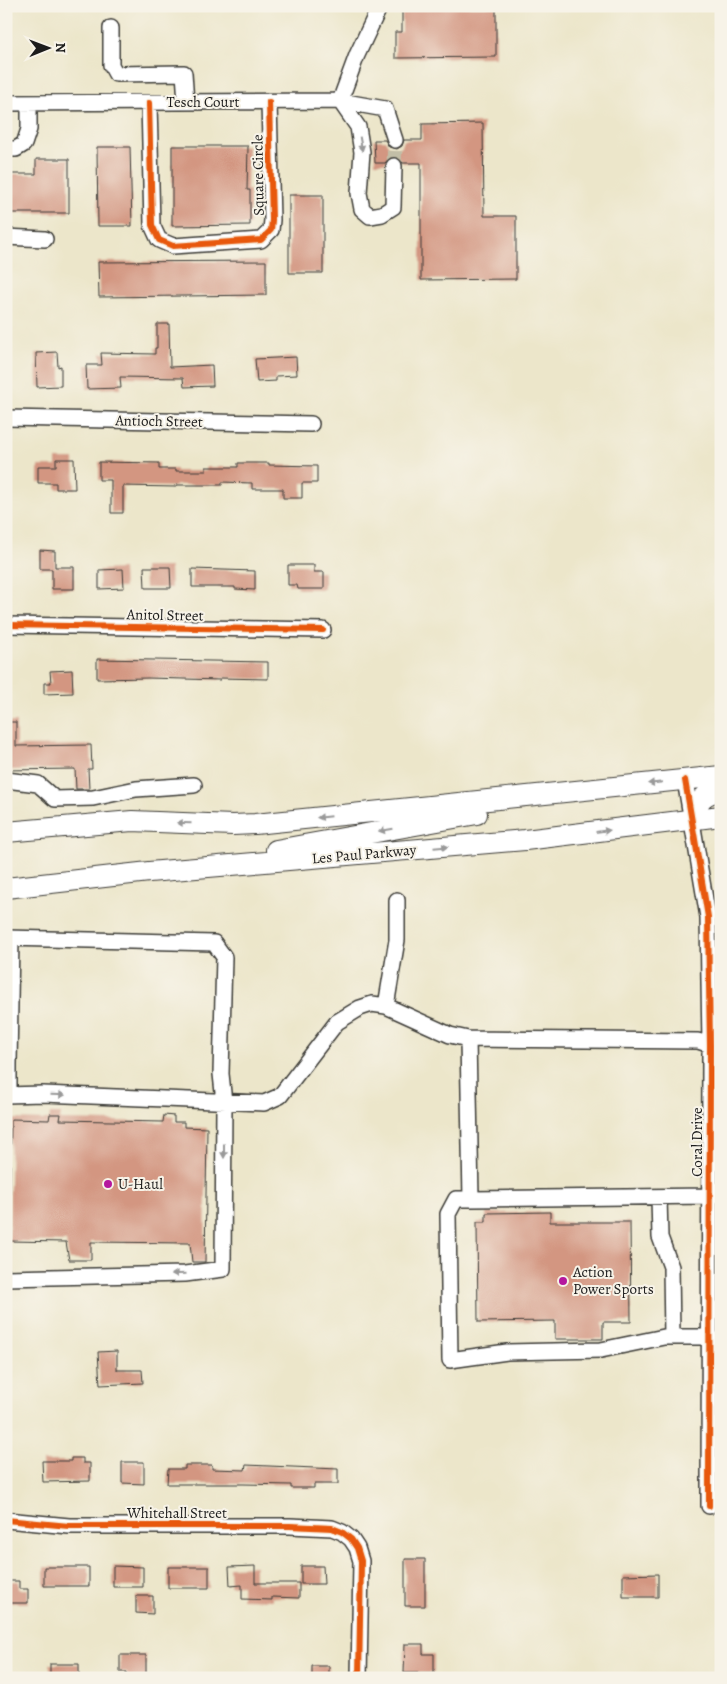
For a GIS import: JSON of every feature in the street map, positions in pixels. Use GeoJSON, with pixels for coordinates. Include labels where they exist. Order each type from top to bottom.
{"type":"FeatureCollection","features":[{"type":"Feature","properties":{"kind":"main road"},"geometry":{"type":"LineString","coordinates":[[6,832],[132,821],[233,825],[721,776]]}},
{"type":"Feature","properties":{"kind":"main road"},"geometry":{"type":"LineString","coordinates":[[691,820],[700,801],[707,793],[721,791]]}},
{"type":"Feature","properties":{"kind":"main road"},"geometry":{"type":"LineString","coordinates":[[149,872],[509,808],[535,796]]}},
{"type":"Feature","properties":{"kind":"main road","name":"Les Paul Parkway"},"geometry":{"type":"LineString","coordinates":[[6,888],[149,872],[524,840],[721,816]]}},
{"type":"Feature","properties":{"kind":"street"},"geometry":{"type":"LineString","coordinates":[[380,6],[357,55],[340,101],[358,127],[362,152],[359,194],[362,209],[370,216],[382,214],[393,207],[394,166]]}},
{"type":"Feature","properties":{"kind":"street"},"geometry":{"type":"LineString","coordinates":[[111,28],[111,65],[116,74],[184,73],[186,102]]}},
{"type":"Feature","properties":{"kind":"street","name":"Tesch Court"},"geometry":{"type":"LineString","coordinates":[[6,103],[340,101],[385,109],[394,140]]}},
{"type":"Feature","properties":{"kind":"street","name":"Square Circle"},"geometry":{"type":"LineString","coordinates":[[149,102],[152,224],[159,240],[172,246],[261,240],[271,230],[269,102]]}},
{"type":"Feature","properties":{"kind":"street"},"geometry":{"type":"LineString","coordinates":[[6,149],[16,149],[24,144],[29,129],[29,103]]}},
{"type":"Feature","properties":{"kind":"street"},"geometry":{"type":"LineString","coordinates":[[6,237],[45,239]]}},
{"type":"Feature","properties":{"kind":"street","name":"Antioch Street"},"geometry":{"type":"LineString","coordinates":[[6,418],[311,424]]}},
{"type":"Feature","properties":{"kind":"street","name":"Anitol Street"},"geometry":{"type":"LineString","coordinates":[[6,625],[323,630]]}},
{"type":"Feature","properties":{"kind":"street"},"geometry":{"type":"LineString","coordinates":[[6,780],[38,784],[55,799],[93,798],[136,789],[194,785]]}},
{"type":"Feature","properties":{"kind":"street","name":"Coral Drive"},"geometry":{"type":"LineString","coordinates":[[685,780],[708,918],[715,1045],[710,1196],[709,1506]]}},
{"type":"Feature","properties":{"kind":"street"},"geometry":{"type":"LineString","coordinates":[[386,1006],[397,940],[397,900]]}},
{"type":"Feature","properties":{"kind":"street"},"geometry":{"type":"LineString","coordinates":[[6,1278],[184,1274],[224,1269],[224,1102],[221,1074],[224,957],[214,943],[9,938],[7,1096],[43,1094],[224,1102],[264,1103],[280,1096],[337,1022],[360,1008],[372,1004],[386,1006],[450,1035],[468,1039],[698,1040],[715,1045]]}},
{"type":"Feature","properties":{"kind":"street"},"geometry":{"type":"LineString","coordinates":[[468,1039],[471,1199]]}},
{"type":"Feature","properties":{"kind":"street"},"geometry":{"type":"LineString","coordinates":[[710,1196],[456,1199],[448,1214],[450,1360],[507,1352],[601,1350],[664,1337],[710,1337]]}},
{"type":"Feature","properties":{"kind":"street"},"geometry":{"type":"LineString","coordinates":[[659,1197],[660,1237],[671,1267],[672,1337]]}},
{"type":"Feature","properties":{"kind":"street","name":"Whitehall Street"},"geometry":{"type":"LineString","coordinates":[[6,1520],[69,1526],[290,1526],[332,1528],[346,1536],[357,1548],[360,1561],[358,1678]]}},
{"type":"Feature","properties":{"kind":"building"},"geometry":{"type":"Polygon","coordinates":[[[496,6],[496,57],[395,58],[395,32],[402,32],[402,7],[496,6]]]}},
{"type":"Feature","properties":{"kind":"building"},"geometry":{"type":"Polygon","coordinates":[[[483,123],[484,216],[516,216],[516,279],[421,280],[421,163],[403,163],[399,158],[394,157],[389,158],[385,163],[375,163],[374,140],[385,140],[389,147],[397,149],[402,146],[404,140],[422,140],[422,124],[483,123]]]}},
{"type":"Feature","properties":{"kind":"building"},"geometry":{"type":"Polygon","coordinates":[[[172,146],[248,146],[247,190],[250,190],[250,225],[172,226],[172,146]]]}},
{"type":"Feature","properties":{"kind":"building"},"geometry":{"type":"Polygon","coordinates":[[[97,147],[130,147],[132,226],[98,226],[97,147]]]}},
{"type":"Feature","properties":{"kind":"building"},"geometry":{"type":"Polygon","coordinates":[[[36,159],[69,159],[69,213],[6,213],[6,174],[36,174],[36,159]]]}},
{"type":"Feature","properties":{"kind":"building"},"geometry":{"type":"Polygon","coordinates":[[[289,195],[323,195],[323,273],[289,273],[289,195]]]}},
{"type":"Feature","properties":{"kind":"building"},"geometry":{"type":"Polygon","coordinates":[[[266,261],[266,295],[99,297],[98,262],[266,261]]]}},
{"type":"Feature","properties":{"kind":"building"},"geometry":{"type":"Polygon","coordinates":[[[157,324],[169,324],[170,367],[212,365],[213,386],[184,387],[183,378],[120,377],[121,388],[87,389],[86,365],[102,365],[101,353],[155,354],[155,348],[157,348],[157,324]]]}},
{"type":"Feature","properties":{"kind":"building"},"geometry":{"type":"Polygon","coordinates":[[[57,352],[58,367],[61,366],[61,386],[37,387],[36,353],[57,352]]]}},
{"type":"Feature","properties":{"kind":"building"},"geometry":{"type":"Polygon","coordinates":[[[296,357],[297,375],[276,376],[276,381],[257,382],[255,359],[296,357]]]}},
{"type":"Feature","properties":{"kind":"building"},"geometry":{"type":"Polygon","coordinates":[[[56,459],[74,459],[75,489],[56,489],[56,483],[38,483],[38,466],[56,466],[56,459]]]}},
{"type":"Feature","properties":{"kind":"building"},"geometry":{"type":"Polygon","coordinates":[[[99,462],[159,463],[159,469],[176,469],[176,471],[206,471],[206,467],[238,467],[238,463],[317,466],[317,483],[302,483],[302,498],[283,498],[283,489],[252,489],[252,483],[222,482],[222,485],[176,485],[176,487],[123,486],[123,513],[111,513],[111,480],[99,480],[99,462]]]}},
{"type":"Feature","properties":{"kind":"building"},"geometry":{"type":"Polygon","coordinates":[[[40,550],[55,551],[55,567],[74,567],[74,589],[52,589],[52,569],[40,569],[40,550]]]}},
{"type":"Feature","properties":{"kind":"building"},"geometry":{"type":"Polygon","coordinates":[[[288,565],[314,565],[314,572],[324,572],[324,589],[298,589],[297,585],[288,585],[288,565]]]}},
{"type":"Feature","properties":{"kind":"building"},"geometry":{"type":"Polygon","coordinates":[[[144,567],[170,567],[171,588],[145,588],[144,567]]]}},
{"type":"Feature","properties":{"kind":"building"},"geometry":{"type":"Polygon","coordinates":[[[123,569],[124,588],[99,589],[99,570],[123,569]]]}},
{"type":"Feature","properties":{"kind":"building"},"geometry":{"type":"Polygon","coordinates":[[[192,569],[255,571],[255,590],[235,589],[235,587],[192,587],[192,569]]]}},
{"type":"Feature","properties":{"kind":"building"},"geometry":{"type":"Polygon","coordinates":[[[97,659],[268,662],[268,679],[97,679],[97,659]]]}},
{"type":"Feature","properties":{"kind":"building"},"geometry":{"type":"Polygon","coordinates":[[[72,670],[73,693],[44,694],[44,683],[51,683],[50,671],[72,670]]]}},
{"type":"Feature","properties":{"kind":"building"},"geometry":{"type":"Polygon","coordinates":[[[6,722],[16,722],[16,746],[91,745],[92,769],[88,769],[89,789],[76,789],[75,769],[6,770],[6,722]]]}},
{"type":"Feature","properties":{"kind":"building","name":"U-Haul"},"geometry":{"type":"Polygon","coordinates":[[[50,1114],[61,1114],[60,1120],[163,1122],[164,1115],[174,1116],[174,1122],[184,1122],[184,1127],[207,1128],[205,1262],[192,1262],[190,1243],[91,1242],[91,1260],[69,1260],[66,1242],[9,1241],[11,1119],[49,1120],[50,1114]]]}},
{"type":"Feature","properties":{"kind":"building"},"geometry":{"type":"Polygon","coordinates":[[[550,1212],[550,1222],[630,1222],[631,1322],[603,1322],[603,1339],[555,1339],[555,1321],[478,1322],[477,1222],[486,1222],[486,1213],[550,1212]]]}},
{"type":"Feature","properties":{"kind":"building"},"geometry":{"type":"Polygon","coordinates":[[[117,1351],[117,1370],[142,1370],[143,1383],[100,1385],[98,1352],[117,1351]]]}},
{"type":"Feature","properties":{"kind":"building"},"geometry":{"type":"Polygon","coordinates":[[[71,1458],[83,1458],[83,1463],[90,1463],[90,1481],[43,1482],[42,1461],[71,1461],[71,1458]]]}},
{"type":"Feature","properties":{"kind":"building"},"geometry":{"type":"Polygon","coordinates":[[[122,1462],[144,1462],[144,1484],[122,1483],[122,1462]]]}},
{"type":"Feature","properties":{"kind":"building"},"geometry":{"type":"Polygon","coordinates":[[[185,1465],[212,1465],[212,1469],[245,1470],[246,1465],[338,1469],[338,1484],[314,1484],[314,1488],[291,1488],[291,1485],[167,1484],[168,1469],[185,1469],[185,1465]]]}},
{"type":"Feature","properties":{"kind":"building"},"geometry":{"type":"Polygon","coordinates":[[[405,1559],[425,1559],[425,1606],[405,1606],[405,1559]]]}},
{"type":"Feature","properties":{"kind":"building"},"geometry":{"type":"Polygon","coordinates":[[[113,1566],[143,1567],[143,1587],[113,1587],[113,1566]]]}},
{"type":"Feature","properties":{"kind":"building"},"geometry":{"type":"Polygon","coordinates":[[[255,1566],[255,1583],[299,1583],[299,1598],[272,1597],[272,1600],[242,1599],[242,1585],[230,1586],[229,1567],[255,1566]]]}},
{"type":"Feature","properties":{"kind":"building"},"geometry":{"type":"Polygon","coordinates":[[[301,1566],[323,1566],[324,1584],[301,1584],[301,1566]]]}},
{"type":"Feature","properties":{"kind":"building"},"geometry":{"type":"Polygon","coordinates":[[[44,1567],[89,1567],[89,1586],[44,1586],[44,1567]]]}},
{"type":"Feature","properties":{"kind":"building"},"geometry":{"type":"Polygon","coordinates":[[[168,1567],[209,1567],[209,1588],[168,1588],[168,1567]]]}},
{"type":"Feature","properties":{"kind":"building"},"geometry":{"type":"Polygon","coordinates":[[[658,1574],[658,1597],[623,1597],[623,1575],[658,1574]]]}},
{"type":"Feature","properties":{"kind":"building"},"geometry":{"type":"Polygon","coordinates":[[[6,1581],[19,1581],[19,1589],[28,1589],[28,1603],[6,1603],[6,1581]]]}},
{"type":"Feature","properties":{"kind":"building"},"geometry":{"type":"Polygon","coordinates":[[[136,1596],[153,1596],[153,1614],[136,1613],[136,1596]]]}},
{"type":"Feature","properties":{"kind":"building"},"geometry":{"type":"Polygon","coordinates":[[[405,1644],[423,1644],[423,1654],[434,1654],[434,1673],[404,1673],[405,1644]]]}},
{"type":"Feature","properties":{"kind":"building"},"geometry":{"type":"Polygon","coordinates":[[[120,1655],[146,1655],[146,1678],[127,1678],[127,1672],[120,1672],[120,1655]]]}},
{"type":"Feature","properties":{"kind":"building"},"geometry":{"type":"Polygon","coordinates":[[[50,1664],[79,1664],[79,1678],[50,1678],[50,1664]]]}},
{"type":"Feature","properties":{"kind":"building"},"geometry":{"type":"Polygon","coordinates":[[[312,1666],[329,1666],[329,1678],[312,1678],[312,1666]]]}},
{"type":"Feature","properties":{"kind":"tunnel"},"geometry":{"type":"LineString","coordinates":[[394,166],[395,140]]}},
{"type":"Feature","properties":{"kind":"cycle path"},"geometry":{"type":"LineString","coordinates":[[149,103],[152,225],[159,240],[173,246],[261,240],[271,230],[269,102]]}},
{"type":"Feature","properties":{"kind":"cycle path"},"geometry":{"type":"LineString","coordinates":[[6,625],[323,630]]}},
{"type":"Feature","properties":{"kind":"cycle path"},"geometry":{"type":"LineString","coordinates":[[685,780],[708,917],[710,1045],[709,1506]]}},
{"type":"Feature","properties":{"kind":"cycle path"},"geometry":{"type":"LineString","coordinates":[[6,1520],[69,1526],[290,1526],[332,1528],[342,1532],[351,1539],[357,1548],[361,1561],[359,1678]]}},
{"type":"Feature","properties":{"kind":"place","name":"U-Haul"},"geometry":{"type":"Point","coordinates":[108,1184]}},
{"type":"Feature","properties":{"kind":"place","name":"Action Power Sports"},"geometry":{"type":"Point","coordinates":[563,1281]}}]}
